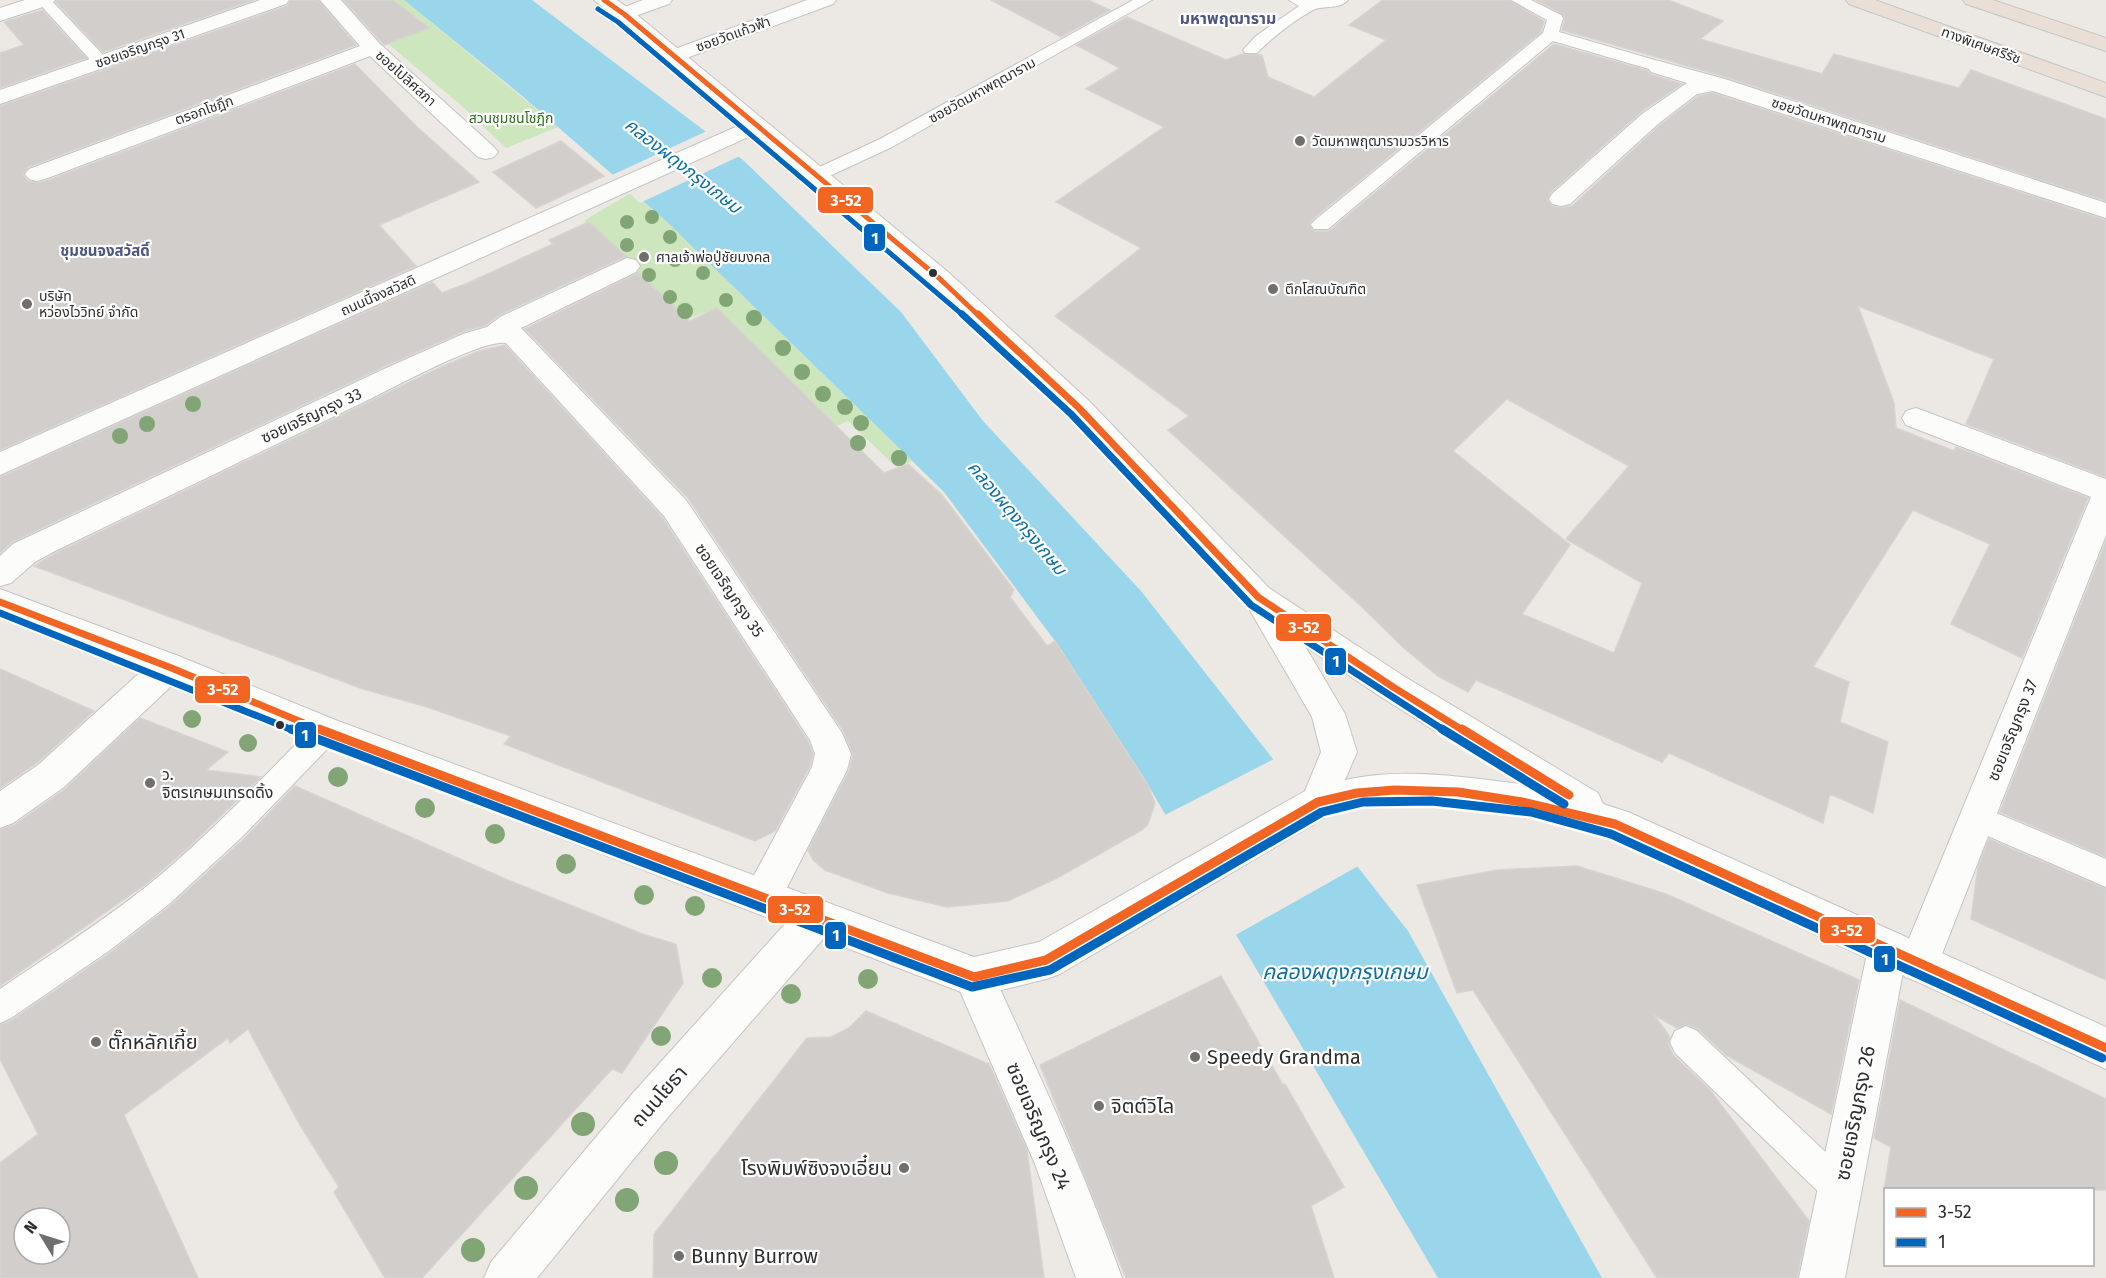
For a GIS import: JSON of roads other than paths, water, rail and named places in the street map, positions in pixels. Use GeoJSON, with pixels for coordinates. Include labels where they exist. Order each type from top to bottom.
{"type":"FeatureCollection","features":[{"type":"Feature","properties":{"kind":"highway","name":"ทางพิเศษศรีรัช"},"geometry":{"type":"LineString","coordinates":[[1856,0],[2106,90]]}},
{"type":"Feature","properties":{"kind":"highway"},"geometry":{"type":"LineString","coordinates":[[1973,0],[2106,45]]}},
{"type":"Feature","properties":{"kind":"street"},"geometry":{"type":"LineString","coordinates":[[0,15],[44,0]]}},
{"type":"Feature","properties":{"kind":"street","name":"ซอยเจริญกรุง 31"},"geometry":{"type":"LineString","coordinates":[[0,97],[279,0]]}},
{"type":"Feature","properties":{"kind":"street","name":"ซอยโปลิศสภา"},"geometry":{"type":"LineString","coordinates":[[330,0],[373,48],[486,152]]}},
{"type":"Feature","properties":{"kind":"street"},"geometry":{"type":"LineString","coordinates":[[614,7],[662,0]]}},
{"type":"Feature","properties":{"kind":"street","name":"ซอยวัดแก้วฟ้า"},"geometry":{"type":"LineString","coordinates":[[674,56],[826,0]]}},
{"type":"Feature","properties":{"kind":"street"},"geometry":{"type":"LineString","coordinates":[[614,7],[939,278],[1078,407],[1258,597],[1328,714],[1339,752],[1318,802]]}},
{"type":"Feature","properties":{"kind":"street","name":"ตรอกโชฎึก"},"geometry":{"type":"LineString","coordinates":[[37,174],[373,48]]}},
{"type":"Feature","properties":{"kind":"street","name":"ซอยวัดมหาพฤฒาราม"},"geometry":{"type":"LineString","coordinates":[[1659,67],[2106,211]]}},
{"type":"Feature","properties":{"kind":"street"},"geometry":{"type":"LineString","coordinates":[[1562,200],[1650,119],[1690,89],[1717,84]]}},
{"type":"Feature","properties":{"kind":"street","name":"ถนนนี้จงสวัสดิ"},"geometry":{"type":"LineString","coordinates":[[0,464],[756,125]]}},
{"type":"Feature","properties":{"kind":"street","name":"ซอยเจริญกรุง 33"},"geometry":{"type":"LineString","coordinates":[[0,574],[24,553],[44,543],[394,376],[473,340],[496,333],[509,323],[627,266]]}},
{"type":"Feature","properties":{"kind":"street","name":"ซอยเจริญกรุง 35"},"geometry":{"type":"LineString","coordinates":[[496,333],[514,335],[675,508],[825,733],[833,754],[829,770],[762,896]]}},
{"type":"Feature","properties":{"kind":"street"},"geometry":{"type":"LineString","coordinates":[[1916,418],[2106,491]]}},
{"type":"Feature","properties":{"kind":"street","name":"ซอยเจริญกรุง 37"},"geometry":{"type":"LineString","coordinates":[[1903,956],[1977,818],[2106,496]]}},
{"type":"Feature","properties":{"kind":"street"},"geometry":{"type":"LineString","coordinates":[[1258,597],[1393,687],[1615,824],[2106,1048]]}},
{"type":"Feature","properties":{"kind":"street"},"geometry":{"type":"LineString","coordinates":[[0,602],[169,667],[326,732],[974,977],[1046,960],[1318,802],[1362,792],[1432,790],[1484,794],[1533,802],[1615,824]]}},
{"type":"Feature","properties":{"kind":"street"},"geometry":{"type":"LineString","coordinates":[[0,811],[51,776],[169,667]]}},
{"type":"Feature","properties":{"kind":"street","name":"ถนนโยธา"},"geometry":{"type":"LineString","coordinates":[[507,1278],[648,1108],[816,918]]}},
{"type":"Feature","properties":{"kind":"street","name":"ซอยเจริญกรุง 26"},"geometry":{"type":"LineString","coordinates":[[1822,1278],[1840,1189],[1903,956]]}},
{"type":"Feature","properties":{"kind":"street","name":"ซอยเจริญกรุง 24"},"geometry":{"type":"LineString","coordinates":[[974,977],[1039,1123],[1083,1229],[1099,1278]]}},
{"type":"Feature","properties":{"kind":"lane"},"geometry":{"type":"LineString","coordinates":[[44,0],[100,62]]}},
{"type":"Feature","properties":{"kind":"lane","name":"ซอยวัดมหาพฤฒาราม"},"geometry":{"type":"LineString","coordinates":[[817,175],[886,143],[1144,0]]}},
{"type":"Feature","properties":{"kind":"lane"},"geometry":{"type":"LineString","coordinates":[[1251,50],[1303,2],[1327,4],[1340,0]]}},
{"type":"Feature","properties":{"kind":"lane"},"geometry":{"type":"LineString","coordinates":[[1321,225],[1550,35],[1555,18],[1519,0]]}},
{"type":"Feature","properties":{"kind":"lane","name":"ซอยวัดมหาพฤฒาราม"},"geometry":{"type":"LineString","coordinates":[[1550,35],[1659,67]]}},
{"type":"Feature","properties":{"kind":"lane"},"geometry":{"type":"LineString","coordinates":[[0,1006],[132,916],[175,880],[228,831],[326,732]]}},
{"type":"Feature","properties":{"kind":"lane"},"geometry":{"type":"LineString","coordinates":[[1977,818],[2106,873]]}},
{"type":"Feature","properties":{"kind":"lane"},"geometry":{"type":"LineString","coordinates":[[1686,1042],[1840,1189]]}},
{"type":"Feature","properties":{"kind":"water","name":"คลองผดุงกรุงเกษม"},"geometry":{"type":"Polygon","coordinates":[[[404,0],[532,0],[743,160],[901,312],[983,421],[1141,591],[1408,931],[1602,1278],[1438,1278],[1148,785],[1055,641],[944,492],[666,221],[521,95],[404,0]]]}},
{"type":"Feature","properties":{"kind":"place","name":"วัดมหาพฤฒารามวรวิหาร"},"geometry":{"type":"Point","coordinates":[1300,141]}},
{"type":"Feature","properties":{"kind":"place","name":"ศาลเจ้าพ่อปู่ชัยมงคล"},"geometry":{"type":"Point","coordinates":[644,257]}},
{"type":"Feature","properties":{"kind":"place","name":"ตึกโสณบัณฑิต"},"geometry":{"type":"Point","coordinates":[1273,289]}},
{"type":"Feature","properties":{"kind":"place","name":"บริษัท หว่องไววิทย์ จำกัด"},"geometry":{"type":"Point","coordinates":[27,304]}},
{"type":"Feature","properties":{"kind":"place","name":"ว. จิตรเกษมเทรดดิ้ง"},"geometry":{"type":"Point","coordinates":[150,783]}},
{"type":"Feature","properties":{"kind":"place","name":"ตั๊กหลักเกี้ย"},"geometry":{"type":"Point","coordinates":[96,1042]}},
{"type":"Feature","properties":{"kind":"place","name":"Speedy Grandma"},"geometry":{"type":"Point","coordinates":[1195,1057]}},
{"type":"Feature","properties":{"kind":"place","name":"จิตต์วิไล"},"geometry":{"type":"Point","coordinates":[1099,1106]}},
{"type":"Feature","properties":{"kind":"place","name":"โรงพิมพ์ซิงจงเอี๋ยน"},"geometry":{"type":"Point","coordinates":[904,1168]}},
{"type":"Feature","properties":{"kind":"place","name":"Bunny Burrow"},"geometry":{"type":"Point","coordinates":[679,1256]}},
{"type":"Feature","properties":{"kind":"district","name":"มหาพฤฒาราม"},"geometry":{"type":"Point","coordinates":[1228,18]}},
{"type":"Feature","properties":{"kind":"district","name":"ชุมชนจงสวัสดิ์"},"geometry":{"type":"Point","coordinates":[105,251]}},
{"type":"Feature","properties":{"kind":"park label","name":"สวนชุมชนโชฎึก"},"geometry":{"type":"Point","coordinates":[511,118]}}]}
